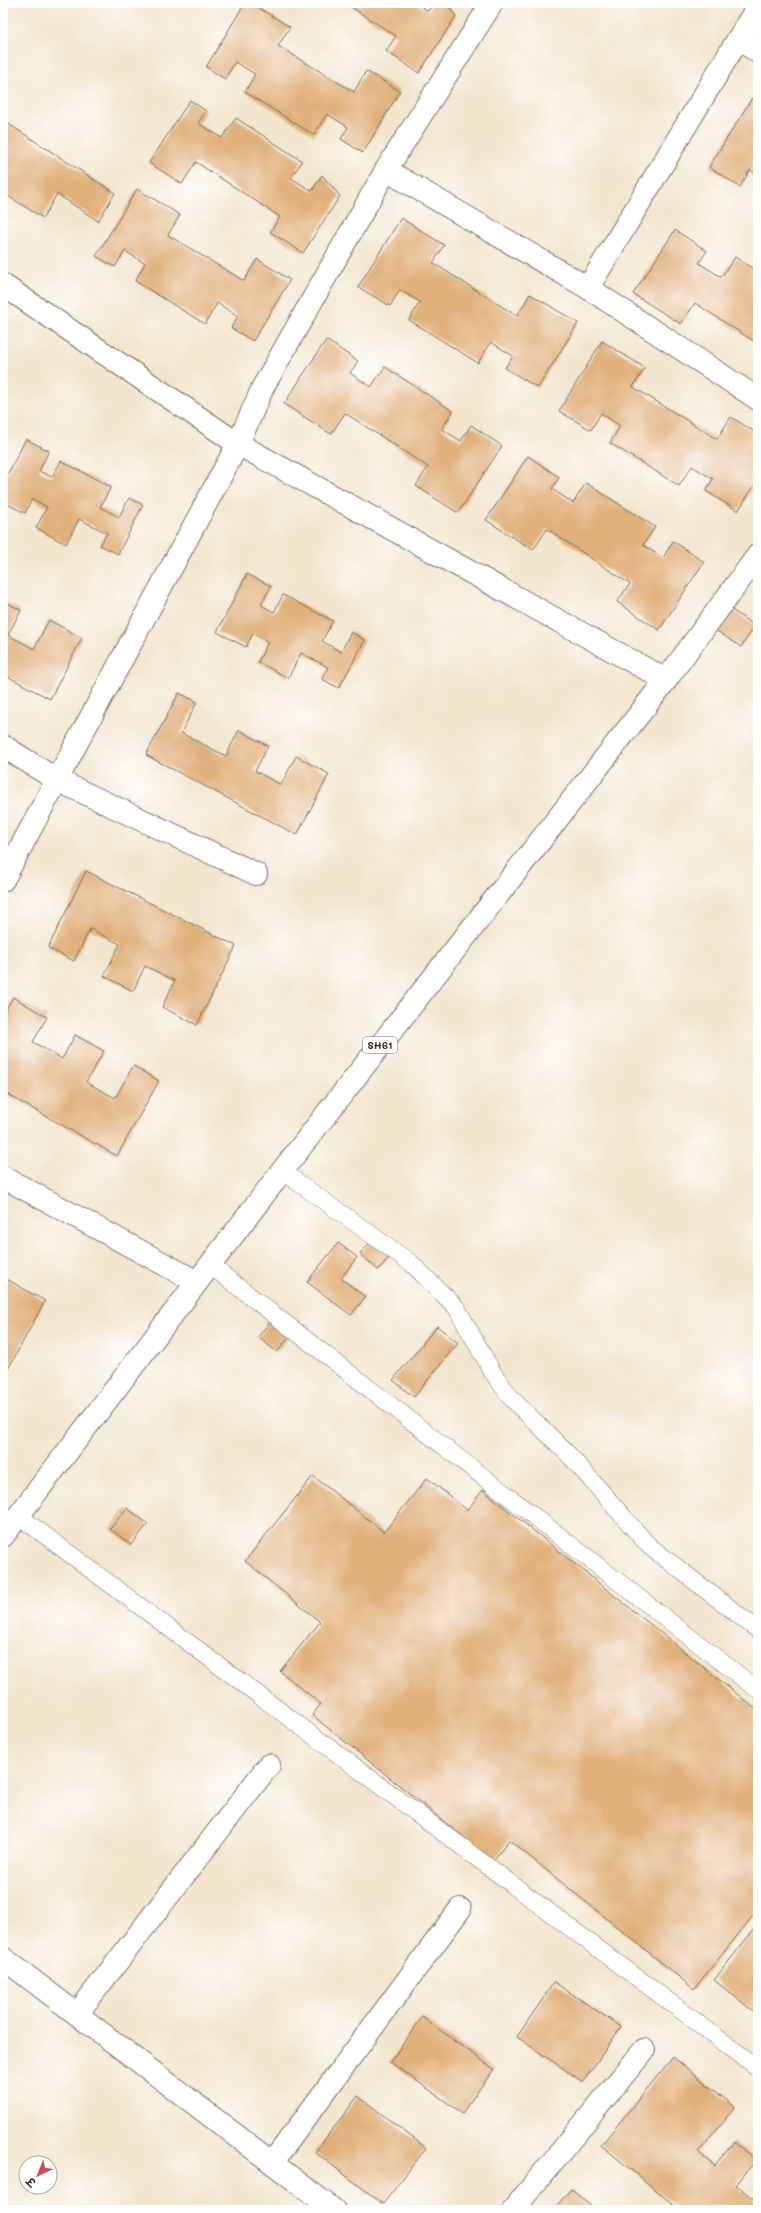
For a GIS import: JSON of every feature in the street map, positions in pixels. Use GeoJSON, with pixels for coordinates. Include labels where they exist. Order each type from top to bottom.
{"type":"FeatureCollection","features":[{"type":"Feature","properties":{"kind":"street"},"geometry":{"type":"LineString","coordinates":[[3,880],[238,444],[263,387],[386,170],[492,3]]}},
{"type":"Feature","properties":{"kind":"street"},"geometry":{"type":"LineString","coordinates":[[588,288],[758,6]]}},
{"type":"Feature","properties":{"kind":"street"},"geometry":{"type":"LineString","coordinates":[[738,39],[758,52]]}},
{"type":"Feature","properties":{"kind":"street"},"geometry":{"type":"LineString","coordinates":[[386,170],[588,288],[758,398]]}},
{"type":"Feature","properties":{"kind":"street"},"geometry":{"type":"LineString","coordinates":[[3,285],[238,444],[666,680]]}},
{"type":"Feature","properties":{"kind":"street","name":"SH61"},"geometry":{"type":"LineString","coordinates":[[3,1536],[282,1171],[666,680],[758,555]]}},
{"type":"Feature","properties":{"kind":"street"},"geometry":{"type":"LineString","coordinates":[[3,746],[57,780],[256,874]]}},
{"type":"Feature","properties":{"kind":"street"},"geometry":{"type":"LineString","coordinates":[[3,1177],[197,1282]]}},
{"type":"Feature","properties":{"kind":"street"},"geometry":{"type":"LineString","coordinates":[[77,2014],[269,1765]]}},
{"type":"Feature","properties":{"kind":"street"},"geometry":{"type":"LineString","coordinates":[[272,2163],[460,1909]]}},
{"type":"Feature","properties":{"kind":"street"},"geometry":{"type":"LineString","coordinates":[[3,1958],[334,2210]]}},
{"type":"Feature","properties":{"kind":"street"},"geometry":{"type":"LineString","coordinates":[[513,2210],[644,2050]]}},
{"type":"Feature","properties":{"kind":"lane"},"geometry":{"type":"LineString","coordinates":[[282,1171],[411,1264],[456,1308],[493,1373],[512,1399],[570,1456],[649,1546],[758,1630]]}},
{"type":"Feature","properties":{"kind":"lane"},"geometry":{"type":"LineString","coordinates":[[210,1265],[758,1690]]}},
{"type":"Feature","properties":{"kind":"lane"},"geometry":{"type":"LineString","coordinates":[[19,1516],[758,2068]]}},
{"type":"Feature","properties":{"kind":"building"},"geometry":{"type":"Polygon","coordinates":[[[245,3],[251,3],[290,27],[278,46],[354,92],[366,71],[400,91],[363,153],[341,139],[348,127],[327,114],[314,135],[245,92],[255,74],[235,62],[225,79],[206,67],[245,3]]]}},
{"type":"Feature","properties":{"kind":"building"},"geometry":{"type":"Polygon","coordinates":[[[345,3],[416,3],[428,11],[433,3],[446,3],[456,16],[419,73],[386,51],[396,36],[345,3]]]}},
{"type":"Feature","properties":{"kind":"building"},"geometry":{"type":"Polygon","coordinates":[[[752,98],[758,102],[758,175],[750,170],[740,187],[709,167],[752,98]]]}},
{"type":"Feature","properties":{"kind":"building"},"geometry":{"type":"Polygon","coordinates":[[[190,100],[206,111],[198,123],[222,138],[236,118],[302,161],[291,178],[312,191],[322,175],[340,196],[303,253],[270,232],[280,217],[196,162],[182,184],[149,163],[190,100]]]}},
{"type":"Feature","properties":{"kind":"building"},"geometry":{"type":"Polygon","coordinates":[[[7,123],[115,193],[98,221],[57,194],[43,218],[3,193],[3,130],[7,123]]]}},
{"type":"Feature","properties":{"kind":"building"},"geometry":{"type":"Polygon","coordinates":[[[137,189],[180,215],[168,235],[244,281],[257,259],[290,280],[253,341],[231,328],[238,316],[217,303],[205,324],[135,281],[145,263],[125,251],[115,267],[96,256],[137,189]]]}},
{"type":"Feature","properties":{"kind":"building"},"geometry":{"type":"Polygon","coordinates":[[[401,218],[444,245],[433,263],[517,316],[530,294],[578,323],[538,388],[505,368],[513,356],[491,342],[478,363],[409,320],[420,302],[400,290],[390,306],[358,287],[401,218]]]}},
{"type":"Feature","properties":{"kind":"building"},"geometry":{"type":"Polygon","coordinates":[[[675,230],[707,251],[699,263],[721,277],[735,257],[758,272],[758,344],[695,303],[681,324],[633,294],[675,230]]]}},
{"type":"Feature","properties":{"kind":"building"},"geometry":{"type":"Polygon","coordinates":[[[326,340],[358,361],[350,373],[371,387],[385,367],[453,411],[442,429],[461,441],[471,425],[502,446],[458,513],[416,486],[428,467],[345,413],[331,434],[284,404],[326,340]]]}},
{"type":"Feature","properties":{"kind":"building"},"geometry":{"type":"Polygon","coordinates":[[[602,341],[645,368],[633,387],[717,439],[731,417],[758,434],[758,480],[738,511],[706,491],[713,479],[692,466],[679,486],[610,443],[620,426],[601,413],[591,430],[559,411],[602,341]]]}},
{"type":"Feature","properties":{"kind":"building"},"geometry":{"type":"Polygon","coordinates":[[[26,439],[49,451],[39,471],[52,477],[61,461],[111,487],[100,507],[119,517],[129,498],[143,505],[118,554],[100,545],[107,533],[79,519],[66,544],[36,528],[47,507],[32,499],[25,513],[3,502],[3,483],[26,439]]]}},
{"type":"Feature","properties":{"kind":"building"},"geometry":{"type":"Polygon","coordinates":[[[528,456],[559,477],[552,489],[573,503],[586,483],[655,527],[643,545],[663,558],[673,541],[704,562],[659,630],[617,602],[630,584],[547,529],[533,550],[486,520],[528,456]]]}},
{"type":"Feature","properties":{"kind":"building"},"geometry":{"type":"Polygon","coordinates":[[[247,574],[271,586],[261,605],[274,612],[283,595],[333,621],[322,641],[341,652],[351,632],[365,640],[339,688],[322,679],[328,667],[301,653],[288,678],[258,662],[268,642],[253,633],[246,647],[217,632],[247,574]]]}},
{"type":"Feature","properties":{"kind":"building"},"geometry":{"type":"Polygon","coordinates":[[[3,601],[21,610],[8,635],[34,649],[49,620],[82,638],[50,699],[3,674],[3,601]]]}},
{"type":"Feature","properties":{"kind":"building"},"geometry":{"type":"Polygon","coordinates":[[[729,608],[755,626],[741,647],[714,629],[729,608]]]}},
{"type":"Feature","properties":{"kind":"building"},"geometry":{"type":"Polygon","coordinates":[[[179,693],[197,702],[181,733],[226,756],[239,730],[268,746],[255,771],[281,785],[296,756],[329,774],[297,835],[146,755],[179,693]]]}},
{"type":"Feature","properties":{"kind":"building"},"geometry":{"type":"Polygon","coordinates":[[[86,871],[236,946],[197,1025],[162,1007],[175,981],[145,966],[133,991],[104,976],[120,944],[90,929],[74,961],[48,948],[86,871]]]}},
{"type":"Feature","properties":{"kind":"building"},"geometry":{"type":"Polygon","coordinates":[[[13,997],[47,1017],[33,1042],[62,1059],[75,1035],[104,1051],[86,1082],[115,1098],[133,1066],[159,1081],[117,1156],[3,1092],[3,1015],[13,997]]]}},
{"type":"Feature","properties":{"kind":"building"},"geometry":{"type":"Polygon","coordinates":[[[374,1238],[392,1254],[378,1270],[360,1254],[374,1238]]]}},
{"type":"Feature","properties":{"kind":"building"},"geometry":{"type":"Polygon","coordinates":[[[338,1243],[357,1257],[341,1278],[365,1297],[351,1315],[307,1282],[338,1243]]]}},
{"type":"Feature","properties":{"kind":"building"},"geometry":{"type":"Polygon","coordinates":[[[3,1277],[45,1301],[8,1369],[3,1366],[3,1277]]]}},
{"type":"Feature","properties":{"kind":"building"},"geometry":{"type":"Polygon","coordinates":[[[272,1319],[291,1335],[277,1352],[258,1337],[272,1319]]]}},
{"type":"Feature","properties":{"kind":"building"},"geometry":{"type":"Polygon","coordinates":[[[437,1326],[458,1343],[414,1397],[393,1380],[437,1326]]]}},
{"type":"Feature","properties":{"kind":"building"},"geometry":{"type":"Polygon","coordinates":[[[313,1476],[384,1532],[427,1478],[467,1510],[483,1490],[758,1711],[758,1910],[694,1989],[509,1840],[493,1861],[312,1715],[321,1704],[280,1671],[320,1622],[245,1561],[313,1476]]]}},
{"type":"Feature","properties":{"kind":"building"},"geometry":{"type":"Polygon","coordinates":[[[127,1508],[148,1524],[131,1545],[110,1529],[127,1508]]]}},
{"type":"Feature","properties":{"kind":"building"},"geometry":{"type":"Polygon","coordinates":[[[758,1924],[758,2015],[714,1980],[758,1924]]]}},
{"type":"Feature","properties":{"kind":"building"},"geometry":{"type":"Polygon","coordinates":[[[554,1982],[621,2027],[583,2082],[517,2037],[554,1982]]]}},
{"type":"Feature","properties":{"kind":"building"},"geometry":{"type":"Polygon","coordinates":[[[422,2017],[494,2069],[462,2113],[390,2062],[422,2017]]]}},
{"type":"Feature","properties":{"kind":"building"},"geometry":{"type":"Polygon","coordinates":[[[673,2057],[735,2107],[698,2152],[714,2166],[734,2142],[756,2160],[736,2185],[758,2203],[756,2210],[680,2210],[601,2145],[673,2057]]]}},
{"type":"Feature","properties":{"kind":"building"},"geometry":{"type":"Polygon","coordinates":[[[358,2096],[426,2148],[383,2204],[315,2152],[358,2096]]]}},
{"type":"Feature","properties":{"kind":"building"},"geometry":{"type":"Polygon","coordinates":[[[571,2189],[595,2210],[553,2210],[571,2189]]]}}]}
